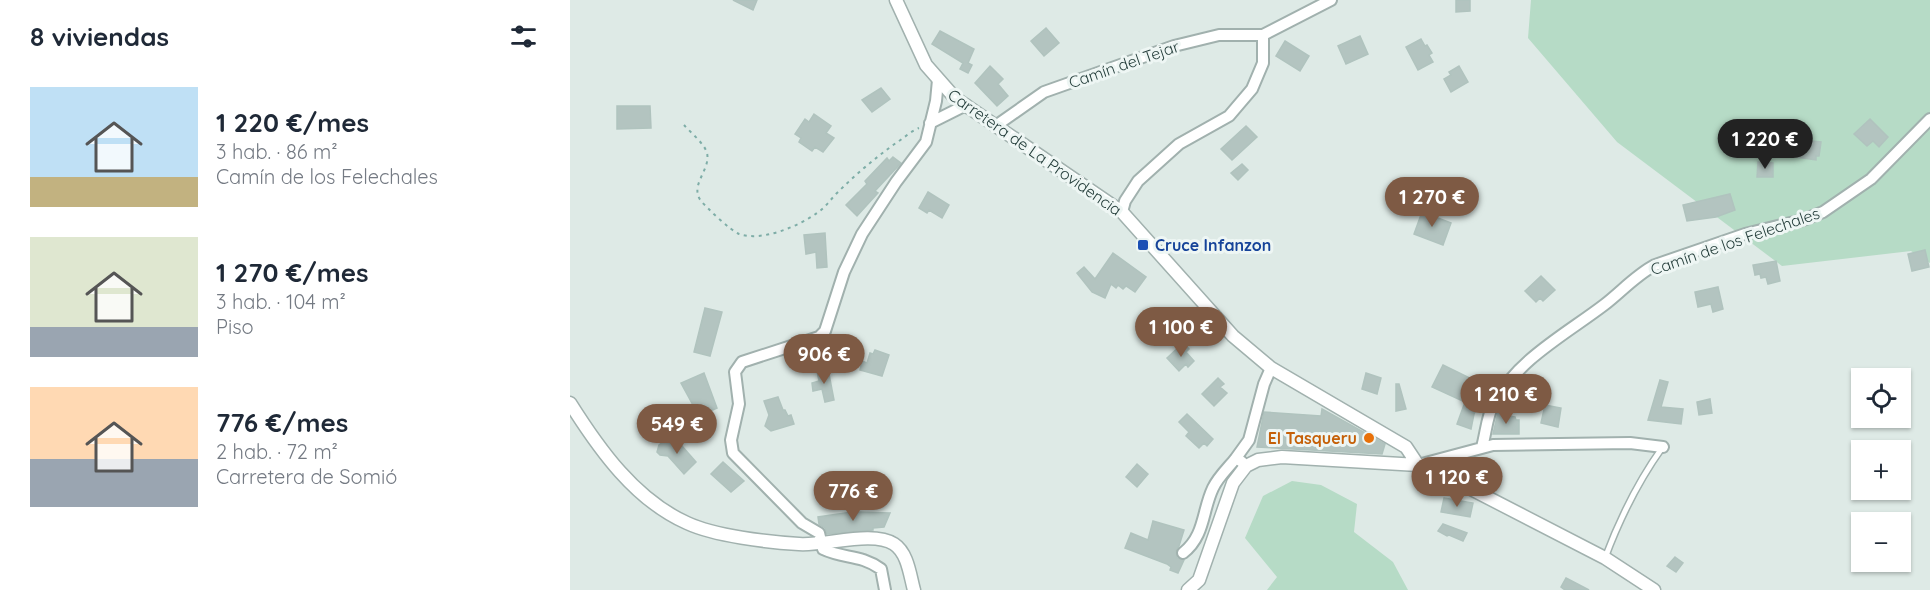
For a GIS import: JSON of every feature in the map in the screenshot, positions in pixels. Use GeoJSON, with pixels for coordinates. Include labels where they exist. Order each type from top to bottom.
{"type":"FeatureCollection","features":[{"type":"Feature","properties":{"kind":"street","name":"Carretera de La Providencia"},"geometry":{"type":"LineString","coordinates":[[896,0],[926,65],[955,98],[1122,212],[1233,336],[1271,368],[1406,447],[1418,465]]}},
{"type":"Feature","properties":{"kind":"street"},"geometry":{"type":"LineString","coordinates":[[1122,212],[1125,201],[1138,181],[1179,144],[1228,116],[1252,89],[1263,63],[1263,35],[1331,0]]}},
{"type":"Feature","properties":{"kind":"street","name":"Camín del Tejar"},"geometry":{"type":"LineString","coordinates":[[997,125],[1044,92],[1174,46],[1219,35],[1263,35]]}},
{"type":"Feature","properties":{"kind":"street"},"geometry":{"type":"LineString","coordinates":[[885,590],[880,570],[870,562],[855,556],[823,549],[819,532],[802,523],[734,453],[731,440],[739,404],[735,372],[742,362],[819,337],[825,331],[844,272],[862,234],[926,142],[936,101],[938,80]]}},
{"type":"Feature","properties":{"kind":"street"},"geometry":{"type":"LineString","coordinates":[[936,101],[950,114]]}},
{"type":"Feature","properties":{"kind":"street"},"geometry":{"type":"LineString","coordinates":[[930,123],[966,105]]}},
{"type":"Feature","properties":{"kind":"street","name":"Camín de los Felechales"},"geometry":{"type":"LineString","coordinates":[[1482,447],[1491,410],[1510,378],[1532,358],[1606,303],[1644,271],[1655,265],[1745,234],[1803,220],[1823,212],[1871,179],[1930,118]]}},
{"type":"Feature","properties":{"kind":"street"},"geometry":{"type":"LineString","coordinates":[[1188,590],[1197,585],[1249,440],[1264,384],[1271,368]]}},
{"type":"Feature","properties":{"kind":"street"},"geometry":{"type":"LineString","coordinates":[[570,403],[614,465],[654,502],[686,523],[739,537],[801,544],[874,538],[895,544],[905,559],[914,590]]}},
{"type":"Feature","properties":{"kind":"street"},"geometry":{"type":"LineString","coordinates":[[1418,465],[1482,447],[1501,445],[1630,443],[1663,447]]}},
{"type":"Feature","properties":{"kind":"street"},"geometry":{"type":"LineString","coordinates":[[1184,553],[1197,537],[1213,489],[1241,462],[1282,457],[1418,465],[1442,474],[1605,558],[1654,590]]}},
{"type":"Feature","properties":{"kind":"lane"},"geometry":{"type":"LineString","coordinates":[[1605,558],[1625,508],[1644,474],[1663,447]]}},
{"type":"Feature","properties":{"kind":"path"},"geometry":{"type":"LineString","coordinates":[[684,125],[704,146],[707,153],[707,161],[697,194],[702,202],[732,230],[752,236],[777,232],[798,225],[819,212],[867,164],[915,129],[930,123]]}},
{"type":"Feature","properties":{"kind":"green space"},"geometry":{"type":"Polygon","coordinates":[[[1531,0],[1930,0],[1930,263],[1911,251],[1782,266],[1617,142],[1528,38],[1531,0]]]}},
{"type":"Feature","properties":{"kind":"green space"},"geometry":{"type":"Polygon","coordinates":[[[1292,481],[1321,485],[1357,504],[1354,532],[1393,562],[1408,590],[1267,590],[1277,577],[1245,538],[1263,496],[1292,481]]]}},
{"type":"Feature","properties":{"kind":"building"},"geometry":{"type":"Polygon","coordinates":[[[733,0],[757,0],[753,10],[733,0]]]}},
{"type":"Feature","properties":{"kind":"building"},"geometry":{"type":"Polygon","coordinates":[[[1456,0],[1470,0],[1470,11],[1456,12],[1456,0]]]}},
{"type":"Feature","properties":{"kind":"building"},"geometry":{"type":"Polygon","coordinates":[[[1046,28],[1059,43],[1044,56],[1031,41],[1046,28]]]}},
{"type":"Feature","properties":{"kind":"building"},"geometry":{"type":"Polygon","coordinates":[[[940,31],[974,49],[968,63],[972,65],[968,73],[960,69],[963,63],[932,44],[940,31]]]}},
{"type":"Feature","properties":{"kind":"building"},"geometry":{"type":"Polygon","coordinates":[[[1360,36],[1368,54],[1346,64],[1338,46],[1360,36]]]}},
{"type":"Feature","properties":{"kind":"building"},"geometry":{"type":"Polygon","coordinates":[[[1421,39],[1432,53],[1429,55],[1433,62],[1418,70],[1406,47],[1421,39]]]}},
{"type":"Feature","properties":{"kind":"building"},"geometry":{"type":"Polygon","coordinates":[[[1285,41],[1309,56],[1300,71],[1276,56],[1285,41]]]}},
{"type":"Feature","properties":{"kind":"building"},"geometry":{"type":"Polygon","coordinates":[[[990,66],[1003,79],[998,84],[1008,96],[997,106],[975,83],[990,66]]]}},
{"type":"Feature","properties":{"kind":"building"},"geometry":{"type":"Polygon","coordinates":[[[1459,66],[1468,82],[1451,92],[1444,79],[1451,75],[1449,72],[1459,66]]]}},
{"type":"Feature","properties":{"kind":"building"},"geometry":{"type":"Polygon","coordinates":[[[881,88],[890,99],[872,112],[862,100],[881,88]]]}},
{"type":"Feature","properties":{"kind":"building"},"geometry":{"type":"Polygon","coordinates":[[[617,106],[650,106],[651,128],[617,129],[617,106]]]}},
{"type":"Feature","properties":{"kind":"building"},"geometry":{"type":"Polygon","coordinates":[[[814,114],[831,126],[826,133],[834,138],[823,152],[815,147],[812,151],[799,142],[801,138],[795,134],[805,119],[809,122],[814,114]]]}},
{"type":"Feature","properties":{"kind":"building"},"geometry":{"type":"Polygon","coordinates":[[[1870,119],[1888,137],[1879,147],[1873,141],[1867,146],[1854,134],[1870,119]]]}},
{"type":"Feature","properties":{"kind":"building"},"geometry":{"type":"Polygon","coordinates":[[[1246,126],[1257,137],[1232,160],[1221,149],[1246,126]]]}},
{"type":"Feature","properties":{"kind":"building"},"geometry":{"type":"Polygon","coordinates":[[[1802,140],[1821,142],[1819,156],[1816,156],[1816,160],[1796,157],[1797,145],[1801,145],[1802,140]]]}},
{"type":"Feature","properties":{"kind":"building"},"geometry":{"type":"Polygon","coordinates":[[[893,157],[901,163],[875,191],[878,193],[857,216],[846,205],[867,184],[865,181],[887,158],[889,161],[893,157]]]}},
{"type":"Feature","properties":{"kind":"building"},"geometry":{"type":"Polygon","coordinates":[[[1758,162],[1773,163],[1773,177],[1757,177],[1758,162]]]}},
{"type":"Feature","properties":{"kind":"building"},"geometry":{"type":"Polygon","coordinates":[[[1242,164],[1248,170],[1238,180],[1231,173],[1242,164]]]}},
{"type":"Feature","properties":{"kind":"building"},"geometry":{"type":"Polygon","coordinates":[[[928,192],[949,205],[942,218],[929,210],[927,213],[919,208],[928,192]]]}},
{"type":"Feature","properties":{"kind":"building"},"geometry":{"type":"Polygon","coordinates":[[[1730,194],[1735,210],[1716,217],[1687,221],[1683,205],[1730,194]]]}},
{"type":"Feature","properties":{"kind":"building"},"geometry":{"type":"Polygon","coordinates":[[[1422,212],[1451,223],[1443,245],[1414,234],[1422,212]]]}},
{"type":"Feature","properties":{"kind":"building"},"geometry":{"type":"Polygon","coordinates":[[[825,233],[827,267],[817,268],[816,252],[806,254],[804,235],[825,233]]]}},
{"type":"Feature","properties":{"kind":"building"},"geometry":{"type":"Polygon","coordinates":[[[1925,250],[1929,267],[1912,271],[1908,254],[1925,250]]]}},
{"type":"Feature","properties":{"kind":"building"},"geometry":{"type":"Polygon","coordinates":[[[1113,253],[1146,277],[1135,292],[1126,286],[1123,289],[1111,284],[1105,298],[1092,292],[1077,273],[1084,267],[1095,279],[1113,253]]]}},
{"type":"Feature","properties":{"kind":"building"},"geometry":{"type":"Polygon","coordinates":[[[1776,261],[1780,281],[1768,284],[1766,277],[1761,278],[1760,274],[1755,275],[1753,265],[1776,261]]]}},
{"type":"Feature","properties":{"kind":"building"},"geometry":{"type":"Polygon","coordinates":[[[1541,276],[1555,290],[1543,301],[1540,298],[1536,302],[1525,291],[1541,276]]]}},
{"type":"Feature","properties":{"kind":"building"},"geometry":{"type":"Polygon","coordinates":[[[1718,287],[1723,309],[1713,312],[1711,304],[1698,307],[1695,292],[1718,287]]]}},
{"type":"Feature","properties":{"kind":"building"},"geometry":{"type":"Polygon","coordinates":[[[705,308],[722,312],[710,356],[694,352],[705,308]]]}},
{"type":"Feature","properties":{"kind":"building"},"geometry":{"type":"Polygon","coordinates":[[[1183,343],[1189,349],[1186,352],[1194,361],[1188,367],[1186,364],[1179,371],[1167,358],[1183,343]]]}},
{"type":"Feature","properties":{"kind":"building"},"geometry":{"type":"Polygon","coordinates":[[[875,350],[889,355],[882,376],[860,370],[862,361],[867,363],[870,353],[873,354],[875,350]]]}},
{"type":"Feature","properties":{"kind":"building"},"geometry":{"type":"Polygon","coordinates":[[[1443,365],[1478,382],[1474,391],[1483,396],[1474,414],[1471,429],[1457,424],[1465,402],[1432,387],[1443,365]]]}},
{"type":"Feature","properties":{"kind":"building"},"geometry":{"type":"Polygon","coordinates":[[[828,369],[834,400],[825,402],[822,389],[813,391],[812,383],[819,381],[817,371],[828,369]]]}},
{"type":"Feature","properties":{"kind":"building"},"geometry":{"type":"Polygon","coordinates":[[[704,373],[717,408],[699,416],[681,383],[704,373]]]}},
{"type":"Feature","properties":{"kind":"building"},"geometry":{"type":"Polygon","coordinates":[[[1366,373],[1381,378],[1377,394],[1362,389],[1366,373]]]}},
{"type":"Feature","properties":{"kind":"building"},"geometry":{"type":"Polygon","coordinates":[[[1218,378],[1224,384],[1220,387],[1227,393],[1214,406],[1202,394],[1218,378]]]}},
{"type":"Feature","properties":{"kind":"building"},"geometry":{"type":"Polygon","coordinates":[[[1660,380],[1668,382],[1661,407],[1683,409],[1681,424],[1648,420],[1660,380]]]}},
{"type":"Feature","properties":{"kind":"building"},"geometry":{"type":"Polygon","coordinates":[[[1396,384],[1399,384],[1406,409],[1396,411],[1396,384]]]}},
{"type":"Feature","properties":{"kind":"building"},"geometry":{"type":"Polygon","coordinates":[[[778,397],[783,410],[788,416],[791,415],[794,424],[771,431],[765,426],[769,415],[764,401],[778,397]]]}},
{"type":"Feature","properties":{"kind":"building"},"geometry":{"type":"Polygon","coordinates":[[[1710,399],[1712,413],[1699,415],[1697,402],[1710,399]]]}},
{"type":"Feature","properties":{"kind":"building"},"geometry":{"type":"Polygon","coordinates":[[[1545,405],[1561,408],[1558,427],[1541,423],[1545,405]]]}},
{"type":"Feature","properties":{"kind":"building"},"geometry":{"type":"Polygon","coordinates":[[[1322,409],[1385,444],[1382,454],[1257,447],[1264,412],[1321,416],[1322,409]]]}},
{"type":"Feature","properties":{"kind":"building"},"geometry":{"type":"Polygon","coordinates":[[[1498,412],[1508,413],[1508,416],[1519,420],[1519,434],[1493,434],[1498,412]]]}},
{"type":"Feature","properties":{"kind":"building"},"geometry":{"type":"Polygon","coordinates":[[[1187,414],[1213,439],[1207,446],[1204,443],[1199,448],[1186,436],[1189,432],[1179,422],[1187,414]]]}},
{"type":"Feature","properties":{"kind":"building"},"geometry":{"type":"Polygon","coordinates":[[[667,439],[671,444],[676,439],[696,462],[684,474],[668,456],[657,452],[659,445],[667,439]]]}},
{"type":"Feature","properties":{"kind":"building"},"geometry":{"type":"Polygon","coordinates":[[[723,462],[744,481],[731,492],[711,474],[723,462]]]}},
{"type":"Feature","properties":{"kind":"building"},"geometry":{"type":"Polygon","coordinates":[[[1137,464],[1148,474],[1137,487],[1126,477],[1137,464]]]}},
{"type":"Feature","properties":{"kind":"building"},"geometry":{"type":"Polygon","coordinates":[[[1444,498],[1473,503],[1470,517],[1441,512],[1444,498]]]}},
{"type":"Feature","properties":{"kind":"building"},"geometry":{"type":"Polygon","coordinates":[[[852,512],[890,513],[884,527],[873,528],[873,530],[827,534],[825,528],[819,524],[818,517],[852,512]]]}},
{"type":"Feature","properties":{"kind":"building"},"geometry":{"type":"Polygon","coordinates":[[[1153,521],[1184,530],[1176,551],[1177,558],[1184,560],[1178,573],[1170,570],[1171,567],[1167,564],[1125,548],[1131,533],[1148,540],[1153,521]]]}},
{"type":"Feature","properties":{"kind":"building"},"geometry":{"type":"Polygon","coordinates":[[[1443,524],[1467,533],[1463,541],[1438,531],[1443,524]]]}},
{"type":"Feature","properties":{"kind":"building"},"geometry":{"type":"Polygon","coordinates":[[[1675,557],[1683,563],[1676,572],[1667,566],[1675,557]]]}},
{"type":"Feature","properties":{"kind":"building"},"geometry":{"type":"Polygon","coordinates":[[[1566,578],[1589,590],[1565,590],[1561,587],[1566,578]]]}},
{"type":"Feature","properties":{"kind":"place","name":"Cruce Infanzon"},"geometry":{"type":"Point","coordinates":[1143,245]}},
{"type":"Feature","properties":{"kind":"place","name":"El Tasqueru"},"geometry":{"type":"Point","coordinates":[1369,438]}}]}
